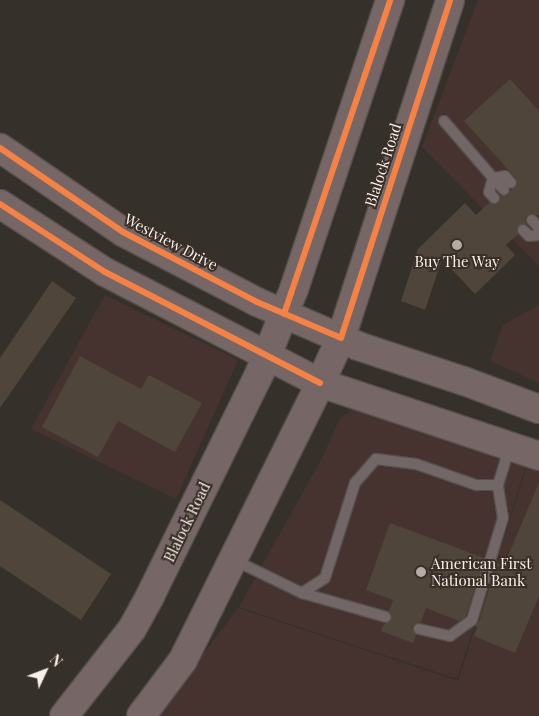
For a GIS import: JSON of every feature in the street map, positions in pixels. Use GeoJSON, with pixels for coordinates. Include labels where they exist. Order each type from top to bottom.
{"type":"FeatureCollection","features":[{"type":"Feature","properties":{"kind":"main road","name":"Blalock Road"},"geometry":{"type":"LineString","coordinates":[[73,713],[132,629],[150,596],[267,356],[284,314],[390,0]]}},
{"type":"Feature","properties":{"kind":"main road","name":"Blalock Road"},"geometry":{"type":"LineString","coordinates":[[141,716],[183,660],[320,383],[340,338],[450,0]]}},
{"type":"Feature","properties":{"kind":"main road","name":"Westview Drive"},"geometry":{"type":"LineString","coordinates":[[0,148],[123,232],[284,314],[340,338],[539,409]]}},
{"type":"Feature","properties":{"kind":"main road"},"geometry":{"type":"LineString","coordinates":[[0,204],[105,272],[320,383],[539,456]]}},
{"type":"Feature","properties":{"kind":"lane"},"geometry":{"type":"LineString","coordinates":[[444,121],[493,178]]}},
{"type":"Feature","properties":{"kind":"lane"},"geometry":{"type":"LineString","coordinates":[[493,178],[505,176],[507,186]]}},
{"type":"Feature","properties":{"kind":"lane"},"geometry":{"type":"LineString","coordinates":[[493,178],[489,192],[494,198]]}},
{"type":"Feature","properties":{"kind":"lane"},"geometry":{"type":"LineString","coordinates":[[522,230],[529,236],[539,235]]}},
{"type":"Feature","properties":{"kind":"lane"},"geometry":{"type":"LineString","coordinates":[[418,628],[450,636],[472,620],[503,518],[498,485],[510,446]]}},
{"type":"Feature","properties":{"kind":"lane"},"geometry":{"type":"LineString","coordinates":[[302,593],[325,578],[355,483],[376,459],[416,464],[476,485],[498,485]]}},
{"type":"Feature","properties":{"kind":"lane"},"geometry":{"type":"LineString","coordinates":[[234,559],[302,593],[386,617]]}},
{"type":"Feature","properties":{"kind":"shaded area"},"geometry":{"type":"Polygon","coordinates":[[[478,0],[539,0],[539,266],[422,147],[478,0]]]}},
{"type":"Feature","properties":{"kind":"shaded area"},"geometry":{"type":"Polygon","coordinates":[[[105,295],[238,360],[176,499],[31,429],[105,295]]]}},
{"type":"Feature","properties":{"kind":"shaded area"},"geometry":{"type":"Polygon","coordinates":[[[539,305],[539,383],[490,361],[503,325],[539,305]]]}},
{"type":"Feature","properties":{"kind":"shaded area"},"geometry":{"type":"Polygon","coordinates":[[[352,410],[526,466],[457,679],[239,607],[323,456],[340,418],[352,410]]]}},
{"type":"Feature","properties":{"kind":"shaded area"},"geometry":{"type":"Polygon","coordinates":[[[527,466],[539,470],[539,716],[156,716],[238,608],[458,681],[527,466]]]}},
{"type":"Feature","properties":{"kind":"building"},"geometry":{"type":"Polygon","coordinates":[[[510,79],[539,111],[539,215],[528,215],[525,218],[527,224],[518,226],[518,234],[506,245],[515,255],[475,294],[442,259],[425,310],[401,301],[418,249],[465,203],[476,215],[489,203],[498,204],[500,196],[508,195],[517,186],[516,178],[464,121],[510,79]]]}},
{"type":"Feature","properties":{"kind":"building"},"geometry":{"type":"Polygon","coordinates":[[[52,281],[76,298],[0,408],[0,358],[52,281]]]}},
{"type":"Feature","properties":{"kind":"building"},"geometry":{"type":"Polygon","coordinates":[[[80,356],[141,389],[149,375],[202,403],[175,452],[118,421],[98,457],[42,427],[80,356]]]}},
{"type":"Feature","properties":{"kind":"building"},"geometry":{"type":"Polygon","coordinates":[[[539,483],[539,596],[515,653],[474,636],[478,627],[475,626],[479,622],[497,563],[504,565],[539,483]]]}},
{"type":"Feature","properties":{"kind":"building"},"geometry":{"type":"Polygon","coordinates":[[[0,500],[111,574],[81,620],[0,566],[0,500]]]}},
{"type":"Feature","properties":{"kind":"building","name":"American First National Bank"},"geometry":{"type":"Polygon","coordinates":[[[390,523],[484,558],[466,616],[459,621],[426,608],[421,622],[412,627],[416,635],[413,643],[381,631],[384,624],[392,619],[389,611],[393,600],[366,590],[390,523]]]}},
{"type":"Feature","properties":{"kind":"cycle path"},"geometry":{"type":"LineString","coordinates":[[284,314],[390,0]]}},
{"type":"Feature","properties":{"kind":"cycle path"},"geometry":{"type":"LineString","coordinates":[[0,148],[123,232],[257,302],[341,338],[450,0]]}},
{"type":"Feature","properties":{"kind":"cycle path"},"geometry":{"type":"LineString","coordinates":[[0,204],[105,272],[320,383]]}},
{"type":"Feature","properties":{"kind":"place","name":"Buy The Way"},"geometry":{"type":"Point","coordinates":[457,245]}},
{"type":"Feature","properties":{"kind":"place","name":"American First National Bank"},"geometry":{"type":"Point","coordinates":[421,572]}}]}
